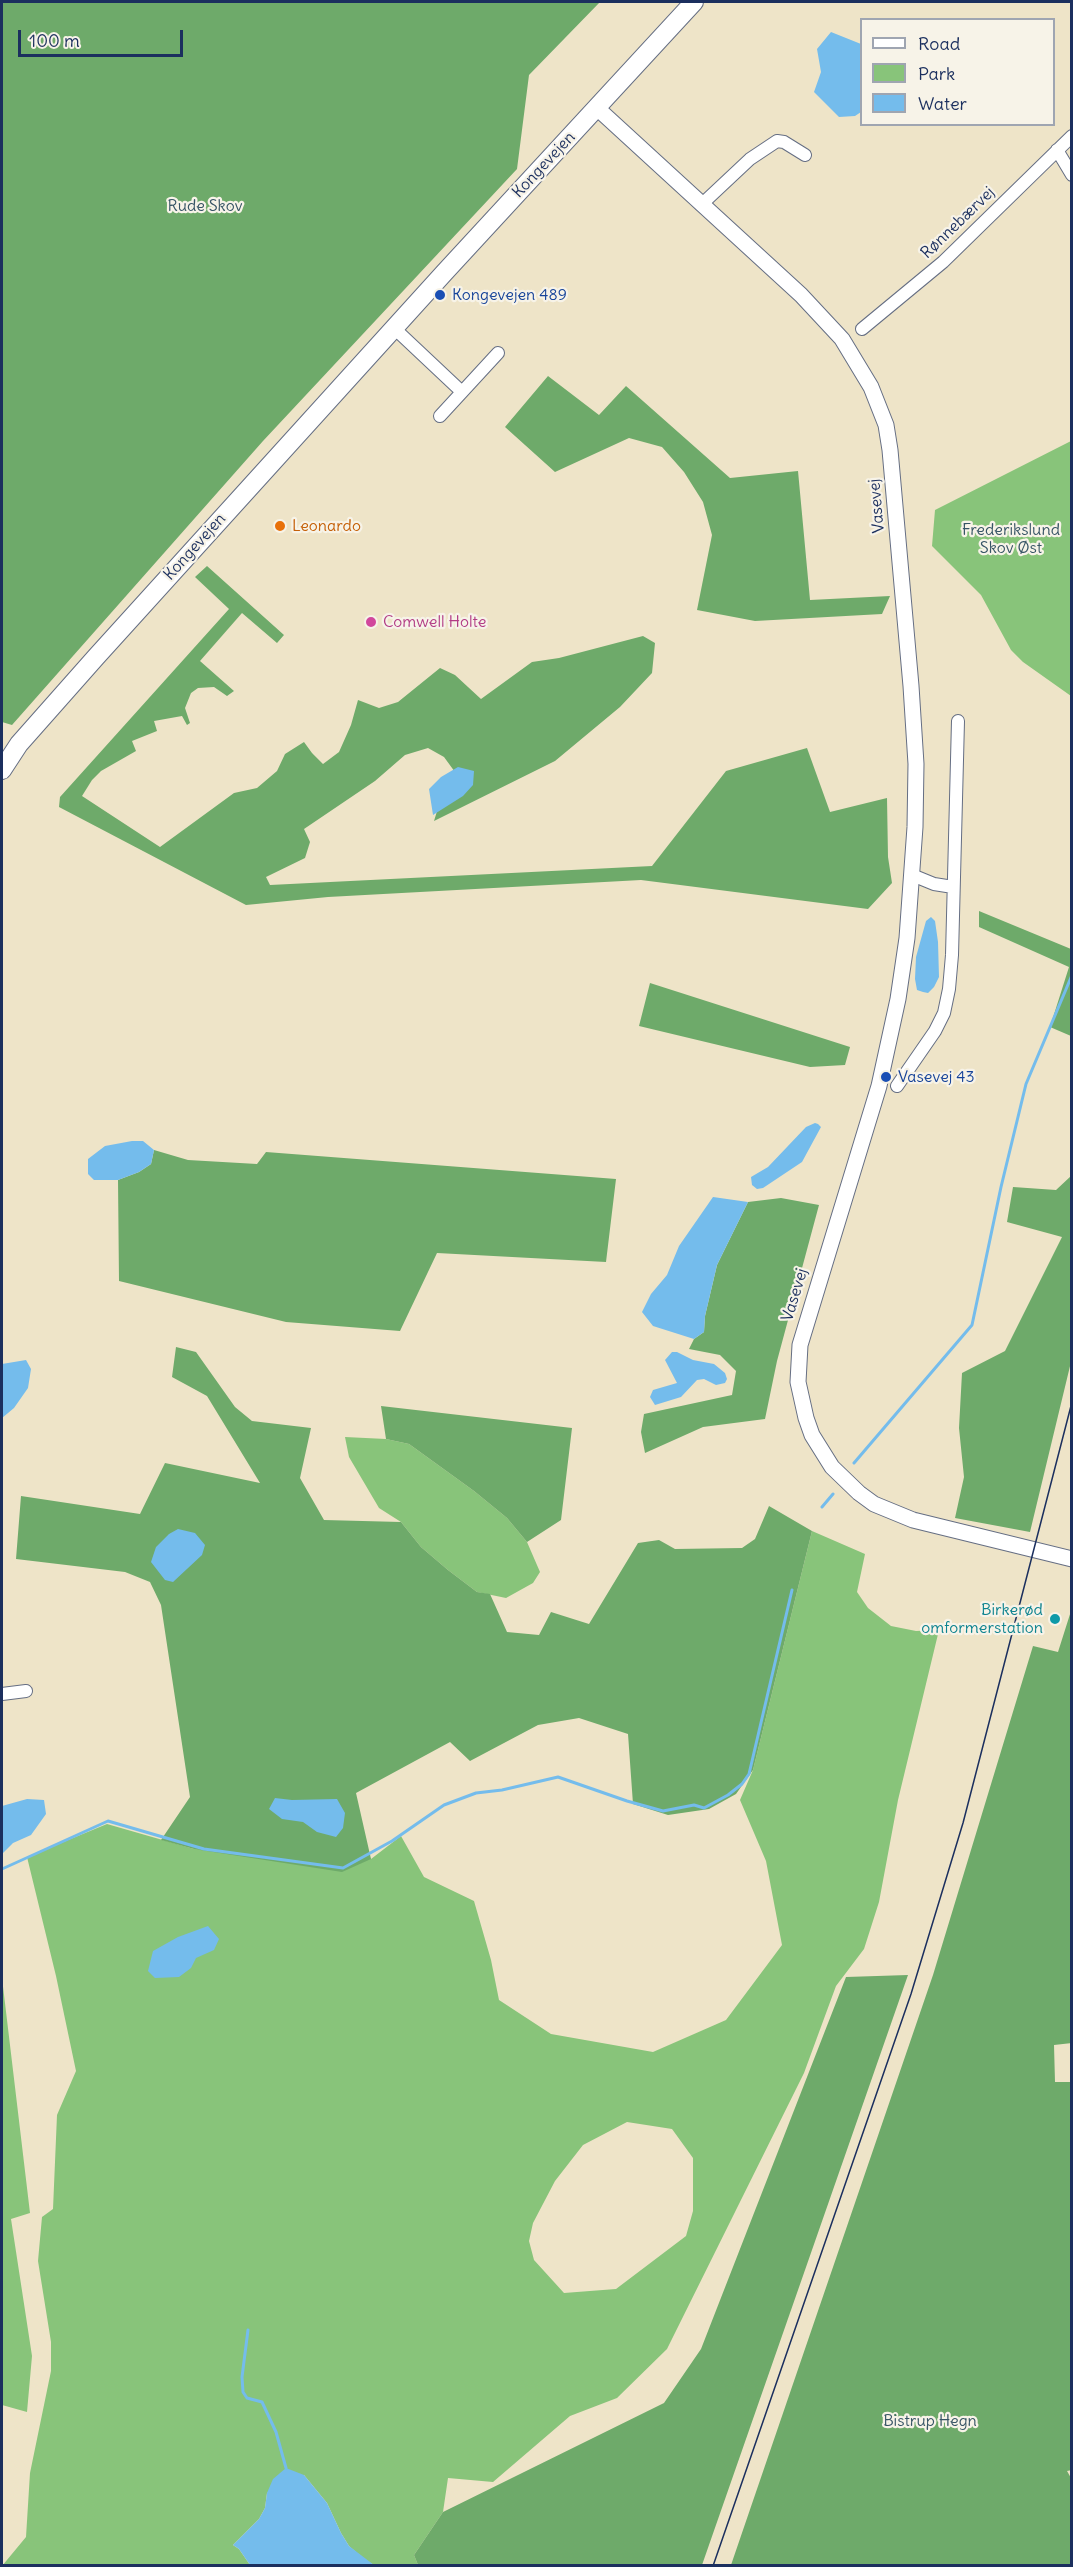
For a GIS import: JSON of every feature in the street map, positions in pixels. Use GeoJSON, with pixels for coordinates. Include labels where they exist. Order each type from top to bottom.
{"type":"FeatureCollection","features":[{"type":"Feature","properties":{"kind":"main road","name":"Kongevejen"},"geometry":{"type":"LineString","coordinates":[[2,770],[19,744],[57,701],[394,328],[694,2]]}},
{"type":"Feature","properties":{"kind":"street","name":"Vasevej"},"geometry":{"type":"LineString","coordinates":[[597,108],[801,296],[842,339],[871,387],[886,425],[912,686],[916,764],[912,875],[901,978],[879,1086],[800,1344],[798,1372],[801,1400],[812,1435],[821,1452],[845,1481],[874,1504],[913,1520],[1071,1558]]}},
{"type":"Feature","properties":{"kind":"street","name":"Rønnebærvej"},"geometry":{"type":"LineString","coordinates":[[862,329],[943,262],[1071,136]]}},
{"type":"Feature","properties":{"kind":"street"},"geometry":{"type":"LineString","coordinates":[[701,205],[750,159],[777,141],[784,142],[805,155]]}},
{"type":"Feature","properties":{"kind":"street"},"geometry":{"type":"LineString","coordinates":[[1057,150],[1071,174]]}},
{"type":"Feature","properties":{"kind":"street"},"geometry":{"type":"LineString","coordinates":[[394,328],[462,392]]}},
{"type":"Feature","properties":{"kind":"street"},"geometry":{"type":"LineString","coordinates":[[440,416],[498,353]]}},
{"type":"Feature","properties":{"kind":"street"},"geometry":{"type":"LineString","coordinates":[[897,1086],[935,1031],[944,1013],[952,955],[958,721]]}},
{"type":"Feature","properties":{"kind":"street"},"geometry":{"type":"LineString","coordinates":[[912,875],[934,884],[953,887]]}},
{"type":"Feature","properties":{"kind":"street"},"geometry":{"type":"LineString","coordinates":[[2,1694],[26,1691]]}},
{"type":"Feature","properties":{"kind":"green space","name":"Rude Skov"},"geometry":{"type":"Polygon","coordinates":[[[2,2],[600,2],[529,75],[517,169],[263,441],[12,725],[2,722],[2,2]]]}},
{"type":"Feature","properties":{"kind":"green space"},"geometry":{"type":"Polygon","coordinates":[[[548,376],[599,415],[626,386],[730,478],[798,471],[810,600],[890,596],[882,614],[755,621],[697,610],[712,535],[703,502],[684,472],[662,447],[629,438],[555,472],[505,427],[548,376]]]}},
{"type":"Feature","properties":{"kind":"green space","name":"Frederikslund Skov Øst"},"geometry":{"type":"Polygon","coordinates":[[[1071,441],[1071,696],[1023,662],[1011,650],[981,595],[932,546],[935,510],[1071,441]]]}},
{"type":"Feature","properties":{"kind":"green space"},"geometry":{"type":"Polygon","coordinates":[[[207,566],[284,635],[277,643],[242,613],[200,661],[234,691],[227,696],[214,687],[198,688],[191,693],[185,708],[190,723],[187,725],[182,716],[154,721],[157,731],[132,741],[136,751],[101,771],[82,796],[160,847],[234,793],[257,788],[277,771],[285,754],[304,742],[323,764],[339,752],[351,725],[358,700],[379,708],[398,702],[440,668],[455,675],[481,699],[532,662],[559,658],[643,636],[655,643],[652,673],[620,707],[555,761],[434,821],[438,808],[463,783],[444,757],[428,748],[405,755],[375,781],[304,829],[310,842],[305,858],[266,877],[270,885],[652,866],[726,771],[807,748],[830,812],[887,798],[888,857],[892,883],[868,909],[641,880],[328,897],[246,905],[59,807],[60,797],[229,609],[195,577],[207,566]]]}},
{"type":"Feature","properties":{"kind":"green space"},"geometry":{"type":"Polygon","coordinates":[[[979,911],[1071,949],[1071,1036],[1050,1027],[1069,967],[979,927],[979,911]]]}},
{"type":"Feature","properties":{"kind":"green space"},"geometry":{"type":"Polygon","coordinates":[[[650,983],[850,1047],[845,1065],[810,1067],[639,1026],[650,983]]]}},
{"type":"Feature","properties":{"kind":"green space"},"geometry":{"type":"Polygon","coordinates":[[[154,1150],[188,1160],[257,1164],[266,1152],[616,1179],[606,1262],[437,1253],[400,1331],[286,1322],[119,1281],[118,1180],[139,1172],[151,1164],[154,1150]]]}},
{"type":"Feature","properties":{"kind":"green space"},"geometry":{"type":"Polygon","coordinates":[[[1071,1176],[1071,1362],[1030,1532],[955,1518],[964,1477],[959,1428],[962,1373],[1005,1351],[1062,1237],[1007,1222],[1013,1187],[1056,1190],[1071,1176]]]}},
{"type":"Feature","properties":{"kind":"green space"},"geometry":{"type":"Polygon","coordinates":[[[781,1198],[819,1205],[777,1361],[765,1419],[703,1427],[645,1453],[641,1432],[644,1414],[732,1395],[736,1371],[720,1355],[689,1349],[694,1339],[704,1332],[705,1316],[717,1265],[748,1202],[781,1198]]]}},
{"type":"Feature","properties":{"kind":"green space"},"geometry":{"type":"Polygon","coordinates":[[[176,1347],[196,1352],[235,1407],[252,1421],[311,1428],[300,1478],[324,1520],[401,1522],[421,1547],[448,1570],[477,1592],[490,1594],[507,1632],[539,1635],[551,1612],[589,1624],[638,1543],[659,1540],[675,1549],[742,1548],[755,1539],[769,1506],[812,1531],[753,1770],[736,1794],[709,1809],[668,1815],[633,1804],[628,1734],[579,1718],[538,1725],[470,1761],[450,1742],[356,1793],[371,1859],[342,1872],[194,1849],[161,1840],[190,1797],[161,1605],[150,1582],[125,1572],[16,1559],[21,1496],[140,1514],[165,1463],[260,1483],[207,1396],[172,1377],[176,1347]]]}},
{"type":"Feature","properties":{"kind":"green space"},"geometry":{"type":"Polygon","coordinates":[[[381,1406],[572,1428],[561,1520],[527,1542],[507,1518],[474,1491],[409,1444],[386,1439],[381,1406]]]}},
{"type":"Feature","properties":{"kind":"green space"},"geometry":{"type":"Polygon","coordinates":[[[345,1437],[386,1439],[409,1444],[474,1491],[507,1518],[527,1542],[540,1572],[533,1583],[506,1598],[477,1592],[448,1570],[421,1547],[401,1522],[379,1508],[349,1457],[345,1437]]]}},
{"type":"Feature","properties":{"kind":"green space"},"geometry":{"type":"Polygon","coordinates":[[[812,1531],[865,1554],[857,1592],[868,1608],[891,1626],[916,1631],[939,1630],[898,1800],[879,1902],[864,1949],[836,1986],[804,2073],[667,2349],[617,2398],[570,2416],[493,2482],[448,2478],[443,2512],[414,2555],[418,2565],[374,2565],[365,2560],[349,2546],[327,2503],[304,2475],[267,2493],[265,2508],[259,2519],[233,2545],[239,2549],[250,2565],[2,2566],[26,2537],[30,2473],[51,2371],[51,2342],[38,2261],[42,2217],[53,2209],[57,2115],[76,2071],[27,1857],[107,1824],[194,1849],[371,1859],[401,1836],[424,1877],[474,1901],[491,1960],[499,2000],[551,2034],[653,2052],[726,2020],[782,1945],[766,1861],[740,1800],[753,1770],[812,1531]],[[627,2122],[583,2145],[555,2181],[533,2223],[529,2241],[534,2260],[564,2293],[616,2289],[686,2236],[693,2211],[693,2158],[672,2129],[627,2122]]]}},
{"type":"Feature","properties":{"kind":"green space","name":"Bistrup Hegn"},"geometry":{"type":"Polygon","coordinates":[[[1071,1611],[1072,2043],[1054,2045],[1055,2082],[1072,2082],[1072,2470],[1067,2471],[1071,2478],[1071,2565],[731,2565],[933,1975],[1033,1646],[1058,1652],[1071,1611]]]}},
{"type":"Feature","properties":{"kind":"green space"},"geometry":{"type":"Polygon","coordinates":[[[908,1975],[702,2565],[418,2565],[414,2555],[443,2512],[664,2403],[701,2349],[846,1977],[908,1975]]]}},
{"type":"Feature","properties":{"kind":"green space"},"geometry":{"type":"Polygon","coordinates":[[[2,1978],[30,2213],[11,2219],[32,2356],[27,2412],[2,2405],[2,1978]]]}},
{"type":"Feature","properties":{"kind":"water"},"geometry":{"type":"Polygon","coordinates":[[[831,32],[860,44],[860,113],[855,116],[839,117],[814,92],[821,72],[817,49],[831,32]]]}},
{"type":"Feature","properties":{"kind":"water"},"geometry":{"type":"Polygon","coordinates":[[[458,767],[474,771],[473,785],[463,796],[433,815],[429,789],[441,777],[458,767]]]}},
{"type":"Feature","properties":{"kind":"water"},"geometry":{"type":"Polygon","coordinates":[[[931,917],[935,921],[938,942],[939,977],[928,993],[917,990],[915,979],[916,957],[926,921],[931,917]]]}},
{"type":"Feature","properties":{"kind":"water"},"geometry":{"type":"Polygon","coordinates":[[[815,1123],[821,1127],[802,1162],[763,1188],[757,1189],[752,1185],[751,1177],[768,1167],[806,1127],[815,1123]]]}},
{"type":"Feature","properties":{"kind":"water"},"geometry":{"type":"Polygon","coordinates":[[[143,1141],[154,1150],[151,1164],[139,1172],[118,1180],[94,1180],[88,1174],[88,1159],[105,1146],[143,1141]]]}},
{"type":"Feature","properties":{"kind":"water"},"geometry":{"type":"Polygon","coordinates":[[[713,1197],[748,1202],[717,1265],[705,1316],[704,1332],[694,1339],[653,1326],[642,1312],[651,1294],[667,1275],[679,1246],[713,1197]]]}},
{"type":"Feature","properties":{"kind":"water"},"geometry":{"type":"Polygon","coordinates":[[[672,1352],[693,1360],[714,1364],[725,1373],[727,1379],[725,1383],[716,1385],[704,1379],[697,1380],[681,1397],[655,1405],[650,1397],[653,1390],[677,1383],[665,1360],[672,1352]]]}},
{"type":"Feature","properties":{"kind":"water"},"geometry":{"type":"Polygon","coordinates":[[[26,1360],[31,1369],[28,1388],[14,1408],[2,1418],[2,1364],[26,1360]]]}},
{"type":"Feature","properties":{"kind":"water"},"geometry":{"type":"Polygon","coordinates":[[[178,1529],[195,1533],[205,1545],[202,1555],[173,1582],[165,1580],[151,1562],[156,1547],[169,1534],[178,1529]]]}},
{"type":"Feature","properties":{"kind":"water"},"geometry":{"type":"Polygon","coordinates":[[[275,1798],[337,1799],[345,1813],[343,1828],[336,1837],[317,1832],[303,1822],[282,1819],[269,1809],[275,1798]]]}},
{"type":"Feature","properties":{"kind":"water"},"geometry":{"type":"Polygon","coordinates":[[[27,1799],[44,1800],[46,1814],[31,1835],[13,1843],[2,1854],[2,1806],[27,1799]]]}},
{"type":"Feature","properties":{"kind":"water"},"geometry":{"type":"Polygon","coordinates":[[[208,1926],[219,1939],[214,1950],[196,1958],[191,1968],[179,1977],[155,1978],[148,1971],[153,1951],[178,1937],[208,1926]]]}},
{"type":"Feature","properties":{"kind":"water"},"geometry":{"type":"Polygon","coordinates":[[[286,2468],[304,2475],[327,2503],[349,2546],[374,2565],[250,2565],[239,2549],[233,2545],[259,2519],[265,2508],[267,2493],[273,2479],[286,2468]]]}},
{"type":"Feature","properties":{"kind":"waterway"},"geometry":{"type":"LineString","coordinates":[[854,1463],[972,1325],[1001,1187],[1026,1084],[1072,975]]}},
{"type":"Feature","properties":{"kind":"waterway"},"geometry":{"type":"LineString","coordinates":[[822,1507],[833,1494]]}},
{"type":"Feature","properties":{"kind":"waterway"},"geometry":{"type":"LineString","coordinates":[[2,1869],[108,1821],[204,1849],[343,1868],[392,1841],[444,1805],[476,1793],[502,1790],[558,1777],[663,1811],[694,1805],[704,1808],[728,1795],[742,1784],[749,1774],[792,1590]]}},
{"type":"Feature","properties":{"kind":"waterway"},"geometry":{"type":"LineString","coordinates":[[248,2330],[242,2377],[243,2392],[247,2398],[262,2402],[276,2432],[286,2468]]}},
{"type":"Feature","properties":{"kind":"tram line"},"geometry":{"type":"LineString","coordinates":[[713,2566],[911,1994],[963,1823],[1072,1402]]}},
{"type":"Feature","properties":{"kind":"place","name":"Kongevejen 489"},"geometry":{"type":"Point","coordinates":[440,295]}},
{"type":"Feature","properties":{"kind":"place","name":"Leonardo"},"geometry":{"type":"Point","coordinates":[280,526]}},
{"type":"Feature","properties":{"kind":"place","name":"Comwell Holte"},"geometry":{"type":"Point","coordinates":[371,622]}},
{"type":"Feature","properties":{"kind":"place","name":"Vasevej 43"},"geometry":{"type":"Point","coordinates":[886,1077]}},
{"type":"Feature","properties":{"kind":"place","name":"Birkerød omformerstation"},"geometry":{"type":"Point","coordinates":[1055,1619]}}]}
